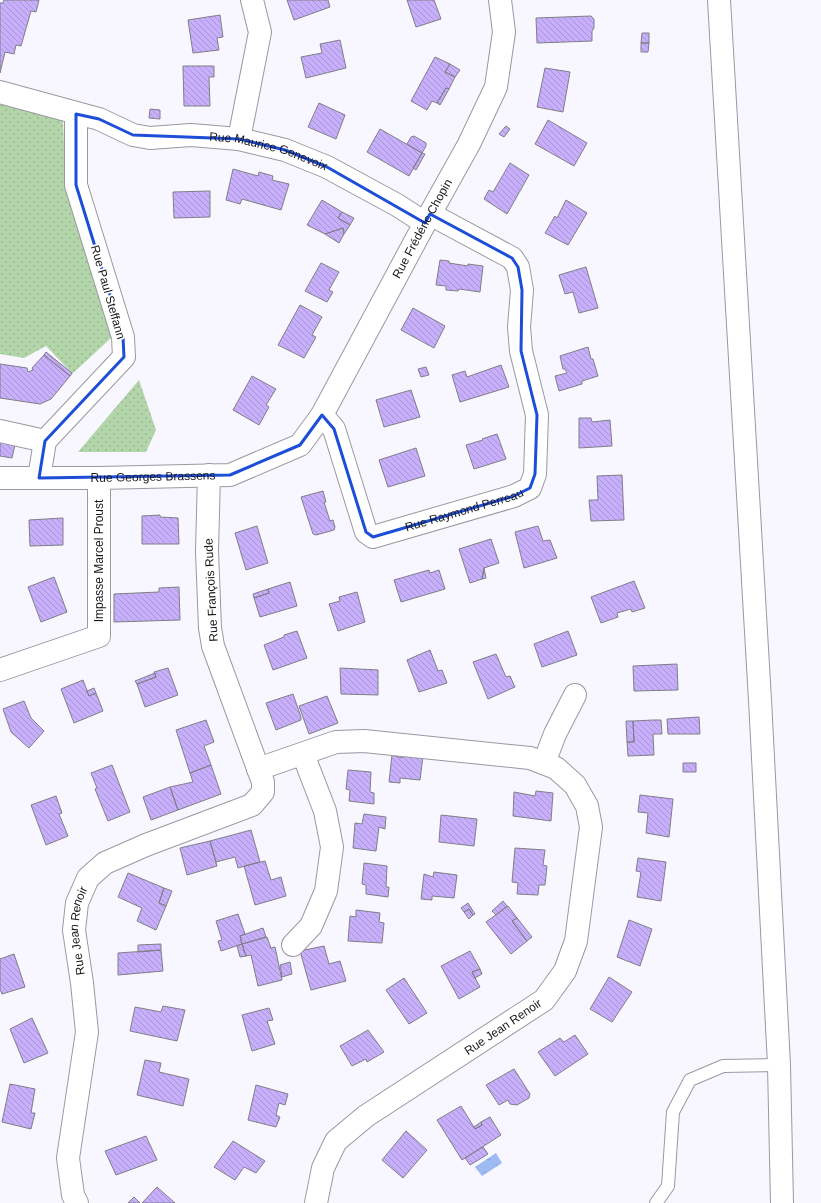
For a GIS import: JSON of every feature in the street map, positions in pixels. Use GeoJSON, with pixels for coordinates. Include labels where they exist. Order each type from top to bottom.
{"type":"FeatureCollection","features":[{"type":"Feature","properties":{"kind":"street"},"geometry":{"type":"LineString","coordinates":[[239,138],[260,32],[252,0]]}},
{"type":"Feature","properties":{"kind":"street","name":"Rue Frédéric Chopin"},"geometry":{"type":"LineString","coordinates":[[300,445],[322,415],[469,144],[496,88],[504,32],[500,0]]}},
{"type":"Feature","properties":{"kind":"street"},"geometry":{"type":"LineString","coordinates":[[719,0],[760,700],[779,1064],[782,1203]]}},
{"type":"Feature","properties":{"kind":"street","name":"Rue Maurice Genevoix"},"geometry":{"type":"LineString","coordinates":[[0,92],[76,114],[99,119],[133,135],[150,138],[191,135],[239,138],[286,150],[328,167],[396,205],[427,219]]}},
{"type":"Feature","properties":{"kind":"street","name":"Rue Paul Steffann"},"geometry":{"type":"LineString","coordinates":[[45,441],[124,358],[123,337],[76,185],[76,114]]}},
{"type":"Feature","properties":{"kind":"street","name":"Rue Raymond Perreau"},"geometry":{"type":"LineString","coordinates":[[322,415],[334,429],[366,532],[373,537],[514,496],[530,488],[535,474],[537,415],[521,351],[519,327],[522,290],[518,267],[512,258],[427,219]]}},
{"type":"Feature","properties":{"kind":"street"},"geometry":{"type":"LineString","coordinates":[[0,431],[45,441],[39,478]]}},
{"type":"Feature","properties":{"kind":"street","name":"Rue Georges Brassens"},"geometry":{"type":"LineString","coordinates":[[0,478],[98,478],[230,475],[300,445]]}},
{"type":"Feature","properties":{"kind":"street","name":"Rue François Rude"},"geometry":{"type":"LineString","coordinates":[[209,475],[207,551],[210,628],[213,646],[258,769]]}},
{"type":"Feature","properties":{"kind":"street","name":"Impasse Marcel Proust"},"geometry":{"type":"LineString","coordinates":[[0,670],[99,636],[98,478]]}},
{"type":"Feature","properties":{"kind":"street"},"geometry":{"type":"LineString","coordinates":[[544,763],[555,734],[576,695]]}},
{"type":"Feature","properties":{"kind":"street","name":"Rue Jean Renoir"},"geometry":{"type":"LineString","coordinates":[[77,1203],[73,1195],[68,1158],[87,1032],[82,983],[74,930],[77,903],[88,878],[105,863],[146,845],[252,805],[263,792],[263,782],[258,769],[336,742],[364,741],[530,758],[556,768],[575,785],[587,806],[591,827],[576,942],[566,971],[544,1000],[366,1116],[336,1141],[323,1168],[316,1203]]}},
{"type":"Feature","properties":{"kind":"street"},"geometry":{"type":"LineString","coordinates":[[293,945],[312,926],[326,891],[332,847],[325,811],[303,754]]}},
{"type":"Feature","properties":{"kind":"lane"},"geometry":{"type":"LineString","coordinates":[[656,1203],[668,1186],[673,1112],[690,1080],[723,1066],[779,1064]]}},
{"type":"Feature","properties":{"kind":"highlighted area"},"geometry":{"type":"Polygon","coordinates":[[[76,114],[99,119],[133,135],[239,139],[285,150],[327,167],[425,223],[430,214],[512,258],[518,267],[522,290],[521,351],[537,415],[535,474],[530,488],[514,496],[373,537],[366,532],[334,429],[322,415],[300,445],[230,475],[39,478],[45,441],[124,357],[123,337],[76,185],[76,114]]]}},
{"type":"Feature","properties":{"kind":"green space"},"geometry":{"type":"Polygon","coordinates":[[[0,103],[63,121],[66,191],[112,337],[70,376],[71,372],[46,346],[24,358],[0,354],[0,103]]]}},
{"type":"Feature","properties":{"kind":"green space"},"geometry":{"type":"Polygon","coordinates":[[[139,380],[156,430],[146,452],[78,452],[139,380]]]}},
{"type":"Feature","properties":{"kind":"water"},"geometry":{"type":"Polygon","coordinates":[[[496,1153],[502,1163],[482,1176],[475,1167],[496,1153]]]}},
{"type":"Feature","properties":{"kind":"building"},"geometry":{"type":"Polygon","coordinates":[[[4,0],[39,0],[36,12],[31,11],[21,46],[16,45],[14,54],[5,52],[0,73],[0,3],[3,3],[4,0]]]}},
{"type":"Feature","properties":{"kind":"building"},"geometry":{"type":"Polygon","coordinates":[[[287,0],[328,0],[330,7],[294,20],[287,0]]]}},
{"type":"Feature","properties":{"kind":"building"},"geometry":{"type":"Polygon","coordinates":[[[407,0],[434,0],[441,19],[416,27],[407,0]]]}},
{"type":"Feature","properties":{"kind":"building"},"geometry":{"type":"Polygon","coordinates":[[[220,15],[223,37],[217,38],[219,50],[193,53],[188,20],[220,15]]]}},
{"type":"Feature","properties":{"kind":"building"},"geometry":{"type":"Polygon","coordinates":[[[591,16],[594,19],[592,41],[537,43],[536,18],[591,16]]]}},
{"type":"Feature","properties":{"kind":"building"},"geometry":{"type":"Polygon","coordinates":[[[642,33],[649,33],[649,43],[641,43],[642,33]]]}},
{"type":"Feature","properties":{"kind":"building"},"geometry":{"type":"Polygon","coordinates":[[[340,40],[346,68],[306,78],[301,57],[322,53],[320,44],[340,40]]]}},
{"type":"Feature","properties":{"kind":"building"},"geometry":{"type":"Polygon","coordinates":[[[641,43],[649,43],[648,52],[641,52],[641,43]]]}},
{"type":"Feature","properties":{"kind":"building"},"geometry":{"type":"Polygon","coordinates":[[[435,57],[450,64],[445,72],[455,77],[449,89],[446,88],[437,103],[432,101],[427,110],[411,101],[435,57]]]}},
{"type":"Feature","properties":{"kind":"building"},"geometry":{"type":"Polygon","coordinates":[[[450,64],[460,70],[455,77],[445,72],[450,64]]]}},
{"type":"Feature","properties":{"kind":"building"},"geometry":{"type":"Polygon","coordinates":[[[183,66],[214,66],[214,77],[209,77],[210,106],[184,106],[183,66]]]}},
{"type":"Feature","properties":{"kind":"building"},"geometry":{"type":"Polygon","coordinates":[[[545,68],[570,72],[563,112],[537,107],[545,68]]]}},
{"type":"Feature","properties":{"kind":"building"},"geometry":{"type":"Polygon","coordinates":[[[446,88],[449,89],[440,105],[437,103],[446,88]]]}},
{"type":"Feature","properties":{"kind":"building"},"geometry":{"type":"Polygon","coordinates":[[[319,103],[345,115],[336,139],[308,127],[319,103]]]}},
{"type":"Feature","properties":{"kind":"building"},"geometry":{"type":"Polygon","coordinates":[[[150,109],[160,110],[160,119],[149,118],[150,109]]]}},
{"type":"Feature","properties":{"kind":"building"},"geometry":{"type":"Polygon","coordinates":[[[548,120],[587,143],[574,166],[535,144],[548,120]]]}},
{"type":"Feature","properties":{"kind":"building"},"geometry":{"type":"Polygon","coordinates":[[[506,126],[510,129],[504,137],[499,134],[506,126]]]}},
{"type":"Feature","properties":{"kind":"building"},"geometry":{"type":"Polygon","coordinates":[[[380,129],[422,153],[409,176],[367,152],[380,129]]]}},
{"type":"Feature","properties":{"kind":"building"},"geometry":{"type":"Polygon","coordinates":[[[414,136],[426,143],[422,153],[407,144],[411,137],[414,136]]]}},
{"type":"Feature","properties":{"kind":"building"},"geometry":{"type":"Polygon","coordinates":[[[422,153],[425,154],[416,170],[413,168],[422,153]]]}},
{"type":"Feature","properties":{"kind":"building"},"geometry":{"type":"Polygon","coordinates":[[[510,163],[529,175],[507,214],[484,199],[489,190],[493,192],[510,163]]]}},
{"type":"Feature","properties":{"kind":"building"},"geometry":{"type":"Polygon","coordinates":[[[233,169],[258,176],[259,172],[273,176],[272,180],[289,184],[281,210],[242,199],[240,204],[226,200],[233,169]]]}},
{"type":"Feature","properties":{"kind":"building"},"geometry":{"type":"Polygon","coordinates":[[[210,191],[210,217],[174,218],[173,192],[210,191]]]}},
{"type":"Feature","properties":{"kind":"building"},"geometry":{"type":"Polygon","coordinates":[[[322,200],[342,212],[338,218],[350,225],[344,234],[343,228],[325,234],[307,225],[322,200]]]}},
{"type":"Feature","properties":{"kind":"building"},"geometry":{"type":"Polygon","coordinates":[[[566,200],[587,213],[568,245],[545,233],[555,216],[557,218],[566,200]]]}},
{"type":"Feature","properties":{"kind":"building"},"geometry":{"type":"Polygon","coordinates":[[[342,212],[354,218],[350,225],[338,218],[342,212]]]}},
{"type":"Feature","properties":{"kind":"building"},"geometry":{"type":"Polygon","coordinates":[[[343,228],[344,234],[339,243],[325,234],[343,228]]]}},
{"type":"Feature","properties":{"kind":"building"},"geometry":{"type":"Polygon","coordinates":[[[440,260],[468,266],[468,264],[483,266],[480,292],[459,289],[458,291],[446,290],[446,286],[436,285],[440,260]]]}},
{"type":"Feature","properties":{"kind":"building"},"geometry":{"type":"Polygon","coordinates":[[[321,263],[339,272],[329,290],[333,292],[327,302],[305,291],[321,263]]]}},
{"type":"Feature","properties":{"kind":"building"},"geometry":{"type":"Polygon","coordinates":[[[586,267],[598,308],[579,313],[573,292],[565,294],[559,275],[586,267]]]}},
{"type":"Feature","properties":{"kind":"building"},"geometry":{"type":"Polygon","coordinates":[[[300,305],[322,317],[312,335],[316,337],[304,358],[278,345],[300,305]]]}},
{"type":"Feature","properties":{"kind":"building"},"geometry":{"type":"Polygon","coordinates":[[[413,308],[445,326],[434,348],[401,330],[413,308]]]}},
{"type":"Feature","properties":{"kind":"building"},"geometry":{"type":"Polygon","coordinates":[[[588,347],[598,376],[582,381],[582,384],[559,391],[555,376],[567,373],[565,369],[563,369],[560,356],[588,347]]]}},
{"type":"Feature","properties":{"kind":"building"},"geometry":{"type":"Polygon","coordinates":[[[46,352],[72,373],[70,376],[44,355],[46,352]]]}},
{"type":"Feature","properties":{"kind":"building"},"geometry":{"type":"Polygon","coordinates":[[[44,355],[70,376],[51,399],[40,404],[0,398],[0,364],[27,368],[28,372],[33,370],[32,368],[44,355]]]}},
{"type":"Feature","properties":{"kind":"building"},"geometry":{"type":"Polygon","coordinates":[[[501,365],[509,387],[460,402],[452,375],[465,371],[467,377],[501,365]]]}},
{"type":"Feature","properties":{"kind":"building"},"geometry":{"type":"Polygon","coordinates":[[[426,367],[429,375],[421,377],[418,369],[426,367]]]}},
{"type":"Feature","properties":{"kind":"building"},"geometry":{"type":"Polygon","coordinates":[[[252,376],[276,389],[266,405],[269,407],[259,425],[233,410],[252,376]]]}},
{"type":"Feature","properties":{"kind":"building"},"geometry":{"type":"Polygon","coordinates":[[[411,390],[420,417],[384,427],[376,400],[411,390]]]}},
{"type":"Feature","properties":{"kind":"building"},"geometry":{"type":"Polygon","coordinates":[[[579,418],[591,418],[592,422],[610,420],[612,446],[579,448],[579,418]]]}},
{"type":"Feature","properties":{"kind":"building"},"geometry":{"type":"Polygon","coordinates":[[[497,434],[506,459],[474,469],[466,445],[497,434]]]}},
{"type":"Feature","properties":{"kind":"building"},"geometry":{"type":"Polygon","coordinates":[[[0,437],[16,440],[12,458],[0,456],[0,437]]]}},
{"type":"Feature","properties":{"kind":"building"},"geometry":{"type":"Polygon","coordinates":[[[416,448],[425,476],[388,487],[379,460],[416,448]]]}},
{"type":"Feature","properties":{"kind":"building"},"geometry":{"type":"Polygon","coordinates":[[[622,475],[624,520],[591,521],[589,500],[598,500],[597,476],[622,475]]]}},
{"type":"Feature","properties":{"kind":"building"},"geometry":{"type":"Polygon","coordinates":[[[323,491],[326,502],[324,502],[330,521],[333,520],[335,527],[334,530],[316,535],[313,534],[301,497],[323,491]]]}},
{"type":"Feature","properties":{"kind":"building"},"geometry":{"type":"Polygon","coordinates":[[[160,515],[160,517],[178,518],[179,544],[142,544],[142,516],[160,515]]]}},
{"type":"Feature","properties":{"kind":"building"},"geometry":{"type":"Polygon","coordinates":[[[63,518],[63,545],[30,546],[29,520],[63,518]]]}},
{"type":"Feature","properties":{"kind":"building"},"geometry":{"type":"Polygon","coordinates":[[[257,526],[268,563],[246,570],[235,533],[257,526]]]}},
{"type":"Feature","properties":{"kind":"building"},"geometry":{"type":"Polygon","coordinates":[[[538,526],[543,541],[550,540],[557,558],[524,568],[515,532],[538,526]]]}},
{"type":"Feature","properties":{"kind":"building"},"geometry":{"type":"Polygon","coordinates":[[[491,539],[499,563],[484,568],[482,579],[470,583],[459,549],[491,539]]]}},
{"type":"Feature","properties":{"kind":"building"},"geometry":{"type":"Polygon","coordinates":[[[484,568],[486,578],[482,579],[484,568]]]}},
{"type":"Feature","properties":{"kind":"building"},"geometry":{"type":"Polygon","coordinates":[[[429,570],[430,573],[439,570],[445,589],[401,602],[394,580],[429,570]]]}},
{"type":"Feature","properties":{"kind":"building"},"geometry":{"type":"Polygon","coordinates":[[[54,577],[67,612],[41,622],[28,587],[54,577]]]}},
{"type":"Feature","properties":{"kind":"building"},"geometry":{"type":"Polygon","coordinates":[[[634,581],[645,608],[632,612],[631,609],[617,613],[618,617],[601,623],[591,597],[634,581]]]}},
{"type":"Feature","properties":{"kind":"building"},"geometry":{"type":"Polygon","coordinates":[[[290,582],[297,606],[260,617],[254,598],[269,593],[268,589],[290,582]]]}},
{"type":"Feature","properties":{"kind":"building"},"geometry":{"type":"Polygon","coordinates":[[[179,587],[180,620],[114,622],[114,594],[159,592],[159,588],[179,587]]]}},
{"type":"Feature","properties":{"kind":"building"},"geometry":{"type":"Polygon","coordinates":[[[268,589],[269,593],[254,598],[253,594],[268,589]]]}},
{"type":"Feature","properties":{"kind":"building"},"geometry":{"type":"Polygon","coordinates":[[[357,592],[365,622],[338,631],[329,604],[340,601],[339,597],[357,592]]]}},
{"type":"Feature","properties":{"kind":"building"},"geometry":{"type":"Polygon","coordinates":[[[297,631],[307,658],[273,670],[264,645],[284,637],[284,635],[297,631]]]}},
{"type":"Feature","properties":{"kind":"building"},"geometry":{"type":"Polygon","coordinates":[[[568,631],[577,655],[542,667],[534,644],[568,631]]]}},
{"type":"Feature","properties":{"kind":"building"},"geometry":{"type":"Polygon","coordinates":[[[430,650],[438,671],[442,670],[447,683],[419,692],[407,660],[430,650]]]}},
{"type":"Feature","properties":{"kind":"building"},"geometry":{"type":"Polygon","coordinates":[[[496,654],[506,677],[510,676],[515,687],[488,699],[473,662],[496,654]]]}},
{"type":"Feature","properties":{"kind":"building"},"geometry":{"type":"Polygon","coordinates":[[[677,664],[678,690],[634,691],[633,666],[677,664]]]}},
{"type":"Feature","properties":{"kind":"building"},"geometry":{"type":"Polygon","coordinates":[[[168,668],[178,695],[145,707],[137,684],[156,677],[154,672],[168,668]]]}},
{"type":"Feature","properties":{"kind":"building"},"geometry":{"type":"Polygon","coordinates":[[[340,668],[378,670],[378,695],[341,694],[340,668]]]}},
{"type":"Feature","properties":{"kind":"building"},"geometry":{"type":"Polygon","coordinates":[[[155,673],[156,677],[137,684],[135,681],[155,673]]]}},
{"type":"Feature","properties":{"kind":"building"},"geometry":{"type":"Polygon","coordinates":[[[83,680],[89,696],[96,693],[103,711],[74,723],[61,689],[83,680]]]}},
{"type":"Feature","properties":{"kind":"building"},"geometry":{"type":"Polygon","coordinates":[[[94,688],[96,693],[89,696],[87,691],[94,688]]]}},
{"type":"Feature","properties":{"kind":"building"},"geometry":{"type":"Polygon","coordinates":[[[293,694],[301,720],[276,730],[266,703],[293,694]]]}},
{"type":"Feature","properties":{"kind":"building"},"geometry":{"type":"Polygon","coordinates":[[[327,696],[338,723],[309,734],[299,706],[327,696]]]}},
{"type":"Feature","properties":{"kind":"building"},"geometry":{"type":"Polygon","coordinates":[[[24,701],[31,718],[44,731],[29,748],[11,732],[3,709],[24,701]]]}},
{"type":"Feature","properties":{"kind":"building"},"geometry":{"type":"Polygon","coordinates":[[[699,717],[700,734],[668,734],[667,719],[699,717]]]}},
{"type":"Feature","properties":{"kind":"building"},"geometry":{"type":"Polygon","coordinates":[[[206,720],[214,742],[204,746],[211,765],[190,773],[176,730],[206,720]]]}},
{"type":"Feature","properties":{"kind":"building"},"geometry":{"type":"Polygon","coordinates":[[[661,720],[662,734],[653,734],[654,755],[628,756],[627,742],[634,742],[633,721],[661,720]]]}},
{"type":"Feature","properties":{"kind":"building"},"geometry":{"type":"Polygon","coordinates":[[[626,721],[633,721],[634,742],[627,742],[626,721]]]}},
{"type":"Feature","properties":{"kind":"building"},"geometry":{"type":"Polygon","coordinates":[[[403,754],[423,756],[420,780],[400,778],[400,783],[389,782],[392,755],[402,758],[403,754]]]}},
{"type":"Feature","properties":{"kind":"building"},"geometry":{"type":"Polygon","coordinates":[[[683,763],[696,763],[696,772],[683,772],[683,763]]]}},
{"type":"Feature","properties":{"kind":"building"},"geometry":{"type":"Polygon","coordinates":[[[112,765],[130,812],[108,821],[95,789],[97,788],[91,773],[112,765]]]}},
{"type":"Feature","properties":{"kind":"building"},"geometry":{"type":"Polygon","coordinates":[[[211,765],[221,794],[178,810],[170,787],[193,782],[190,773],[211,765]]]}},
{"type":"Feature","properties":{"kind":"building"},"geometry":{"type":"Polygon","coordinates":[[[348,770],[371,772],[370,792],[374,793],[374,804],[349,801],[350,790],[346,789],[348,770]]]}},
{"type":"Feature","properties":{"kind":"building"},"geometry":{"type":"Polygon","coordinates":[[[170,787],[178,810],[151,820],[143,797],[170,787]]]}},
{"type":"Feature","properties":{"kind":"building"},"geometry":{"type":"Polygon","coordinates":[[[536,791],[553,793],[551,821],[513,816],[514,792],[535,796],[536,791]]]}},
{"type":"Feature","properties":{"kind":"building"},"geometry":{"type":"Polygon","coordinates":[[[640,795],[673,799],[669,837],[646,833],[648,813],[638,812],[640,795]]]}},
{"type":"Feature","properties":{"kind":"building"},"geometry":{"type":"Polygon","coordinates":[[[56,796],[62,813],[59,814],[68,836],[46,845],[31,805],[56,796]]]}},
{"type":"Feature","properties":{"kind":"building"},"geometry":{"type":"Polygon","coordinates":[[[364,814],[386,817],[385,829],[379,827],[376,851],[353,848],[355,823],[362,824],[364,814]]]}},
{"type":"Feature","properties":{"kind":"building"},"geometry":{"type":"Polygon","coordinates":[[[441,815],[477,819],[474,846],[439,842],[441,815]]]}},
{"type":"Feature","properties":{"kind":"building"},"geometry":{"type":"Polygon","coordinates":[[[251,830],[260,862],[238,868],[235,857],[216,862],[210,841],[251,830]]]}},
{"type":"Feature","properties":{"kind":"building"},"geometry":{"type":"Polygon","coordinates":[[[210,841],[217,866],[187,875],[180,848],[210,841]]]}},
{"type":"Feature","properties":{"kind":"building"},"geometry":{"type":"Polygon","coordinates":[[[515,848],[545,850],[543,865],[547,866],[545,885],[539,885],[538,895],[517,894],[518,883],[512,882],[515,848]]]}},
{"type":"Feature","properties":{"kind":"building"},"geometry":{"type":"Polygon","coordinates":[[[638,858],[666,862],[661,901],[637,897],[641,872],[636,871],[638,858]]]}},
{"type":"Feature","properties":{"kind":"building"},"geometry":{"type":"Polygon","coordinates":[[[265,861],[271,880],[281,877],[286,896],[255,905],[244,866],[265,861]]]}},
{"type":"Feature","properties":{"kind":"building"},"geometry":{"type":"Polygon","coordinates":[[[364,863],[387,866],[386,887],[389,887],[388,897],[366,894],[366,885],[362,884],[364,863]]]}},
{"type":"Feature","properties":{"kind":"building"},"geometry":{"type":"Polygon","coordinates":[[[434,872],[457,875],[454,898],[432,896],[432,900],[421,899],[424,874],[433,877],[434,872]]]}},
{"type":"Feature","properties":{"kind":"building"},"geometry":{"type":"Polygon","coordinates":[[[128,873],[164,888],[159,903],[166,906],[156,930],[137,921],[142,908],[118,897],[128,873]]]}},
{"type":"Feature","properties":{"kind":"building"},"geometry":{"type":"Polygon","coordinates":[[[164,888],[172,891],[166,906],[159,903],[164,888]]]}},
{"type":"Feature","properties":{"kind":"building"},"geometry":{"type":"Polygon","coordinates":[[[503,901],[507,906],[496,915],[492,911],[503,901]]]}},
{"type":"Feature","properties":{"kind":"building"},"geometry":{"type":"Polygon","coordinates":[[[468,903],[475,914],[473,915],[469,909],[464,912],[461,908],[468,903]]]}},
{"type":"Feature","properties":{"kind":"building"},"geometry":{"type":"Polygon","coordinates":[[[508,906],[517,918],[512,921],[527,941],[511,954],[486,922],[508,906]]]}},
{"type":"Feature","properties":{"kind":"building"},"geometry":{"type":"Polygon","coordinates":[[[469,909],[473,915],[469,919],[464,912],[469,909]]]}},
{"type":"Feature","properties":{"kind":"building"},"geometry":{"type":"Polygon","coordinates":[[[356,910],[380,913],[379,922],[384,923],[382,943],[348,941],[350,916],[356,917],[356,910]]]}},
{"type":"Feature","properties":{"kind":"building"},"geometry":{"type":"Polygon","coordinates":[[[238,914],[245,934],[240,936],[242,944],[221,951],[218,941],[222,940],[216,921],[238,914]]]}},
{"type":"Feature","properties":{"kind":"building"},"geometry":{"type":"Polygon","coordinates":[[[517,918],[532,937],[527,941],[512,921],[517,918]]]}},
{"type":"Feature","properties":{"kind":"building"},"geometry":{"type":"Polygon","coordinates":[[[629,920],[652,929],[640,966],[617,957],[629,920]]]}},
{"type":"Feature","properties":{"kind":"building"},"geometry":{"type":"Polygon","coordinates":[[[263,928],[266,937],[242,944],[240,936],[263,928]]]}},
{"type":"Feature","properties":{"kind":"building"},"geometry":{"type":"Polygon","coordinates":[[[267,937],[271,948],[275,947],[282,980],[258,986],[251,955],[246,956],[242,944],[267,937]]]}},
{"type":"Feature","properties":{"kind":"building"},"geometry":{"type":"Polygon","coordinates":[[[161,944],[161,950],[138,952],[138,945],[161,944]]]}},
{"type":"Feature","properties":{"kind":"building"},"geometry":{"type":"Polygon","coordinates":[[[242,944],[246,956],[240,957],[237,946],[242,944]]]}},
{"type":"Feature","properties":{"kind":"building"},"geometry":{"type":"Polygon","coordinates":[[[324,946],[329,964],[340,961],[346,981],[311,990],[300,951],[324,946]]]}},
{"type":"Feature","properties":{"kind":"building"},"geometry":{"type":"Polygon","coordinates":[[[161,950],[163,971],[118,975],[118,953],[161,950]]]}},
{"type":"Feature","properties":{"kind":"building"},"geometry":{"type":"Polygon","coordinates":[[[470,951],[480,969],[472,972],[480,987],[459,999],[441,966],[470,951]]]}},
{"type":"Feature","properties":{"kind":"building"},"geometry":{"type":"Polygon","coordinates":[[[14,954],[25,987],[2,994],[0,989],[0,959],[14,954]]]}},
{"type":"Feature","properties":{"kind":"building"},"geometry":{"type":"Polygon","coordinates":[[[290,962],[292,974],[282,977],[280,965],[290,962]]]}},
{"type":"Feature","properties":{"kind":"building"},"geometry":{"type":"Polygon","coordinates":[[[480,969],[482,974],[475,978],[472,972],[480,969]]]}},
{"type":"Feature","properties":{"kind":"building"},"geometry":{"type":"Polygon","coordinates":[[[609,977],[632,992],[612,1022],[590,1009],[609,977]]]}},
{"type":"Feature","properties":{"kind":"building"},"geometry":{"type":"Polygon","coordinates":[[[404,978],[427,1013],[409,1024],[386,990],[404,978]]]}},
{"type":"Feature","properties":{"kind":"building"},"geometry":{"type":"Polygon","coordinates":[[[163,1006],[185,1010],[177,1041],[130,1031],[135,1007],[161,1012],[163,1006]]]}},
{"type":"Feature","properties":{"kind":"building"},"geometry":{"type":"Polygon","coordinates":[[[269,1008],[273,1020],[267,1021],[275,1044],[252,1051],[242,1015],[269,1008]]]}},
{"type":"Feature","properties":{"kind":"building"},"geometry":{"type":"Polygon","coordinates":[[[32,1018],[48,1053],[24,1063],[10,1029],[32,1018]]]}},
{"type":"Feature","properties":{"kind":"building"},"geometry":{"type":"Polygon","coordinates":[[[368,1030],[384,1052],[367,1062],[366,1059],[352,1066],[340,1046],[368,1030]]]}},
{"type":"Feature","properties":{"kind":"building"},"geometry":{"type":"Polygon","coordinates":[[[575,1035],[588,1054],[555,1076],[538,1052],[560,1038],[564,1042],[575,1035]]]}},
{"type":"Feature","properties":{"kind":"building"},"geometry":{"type":"Polygon","coordinates":[[[145,1060],[161,1063],[159,1072],[189,1079],[183,1106],[137,1095],[145,1060]]]}},
{"type":"Feature","properties":{"kind":"building"},"geometry":{"type":"Polygon","coordinates":[[[514,1069],[530,1094],[529,1098],[517,1105],[510,1104],[508,1100],[499,1105],[486,1085],[514,1069]]]}},
{"type":"Feature","properties":{"kind":"building"},"geometry":{"type":"Polygon","coordinates":[[[10,1084],[35,1089],[31,1113],[35,1113],[31,1129],[2,1122],[10,1084]]]}},
{"type":"Feature","properties":{"kind":"building"},"geometry":{"type":"Polygon","coordinates":[[[256,1085],[288,1094],[285,1105],[279,1103],[276,1115],[280,1117],[276,1127],[248,1120],[256,1085]]]}},
{"type":"Feature","properties":{"kind":"building"},"geometry":{"type":"Polygon","coordinates":[[[461,1106],[475,1129],[482,1125],[481,1122],[490,1117],[501,1135],[462,1160],[437,1120],[461,1106]]]}},
{"type":"Feature","properties":{"kind":"building"},"geometry":{"type":"Polygon","coordinates":[[[481,1122],[482,1125],[475,1129],[474,1127],[481,1122]]]}},
{"type":"Feature","properties":{"kind":"building"},"geometry":{"type":"Polygon","coordinates":[[[406,1131],[427,1150],[403,1178],[382,1160],[406,1131]]]}},
{"type":"Feature","properties":{"kind":"building"},"geometry":{"type":"Polygon","coordinates":[[[146,1136],[157,1160],[116,1175],[105,1151],[146,1136]]]}},
{"type":"Feature","properties":{"kind":"building"},"geometry":{"type":"Polygon","coordinates":[[[233,1141],[265,1161],[256,1173],[244,1167],[235,1180],[214,1167],[233,1141]]]}},
{"type":"Feature","properties":{"kind":"building"},"geometry":{"type":"Polygon","coordinates":[[[483,1147],[488,1154],[470,1165],[465,1158],[483,1147]]]}},
{"type":"Feature","properties":{"kind":"building"},"geometry":{"type":"Polygon","coordinates":[[[157,1187],[175,1203],[142,1203],[157,1187]]]}},
{"type":"Feature","properties":{"kind":"building"},"geometry":{"type":"Polygon","coordinates":[[[134,1197],[140,1203],[128,1203],[134,1197]]]}}]}
